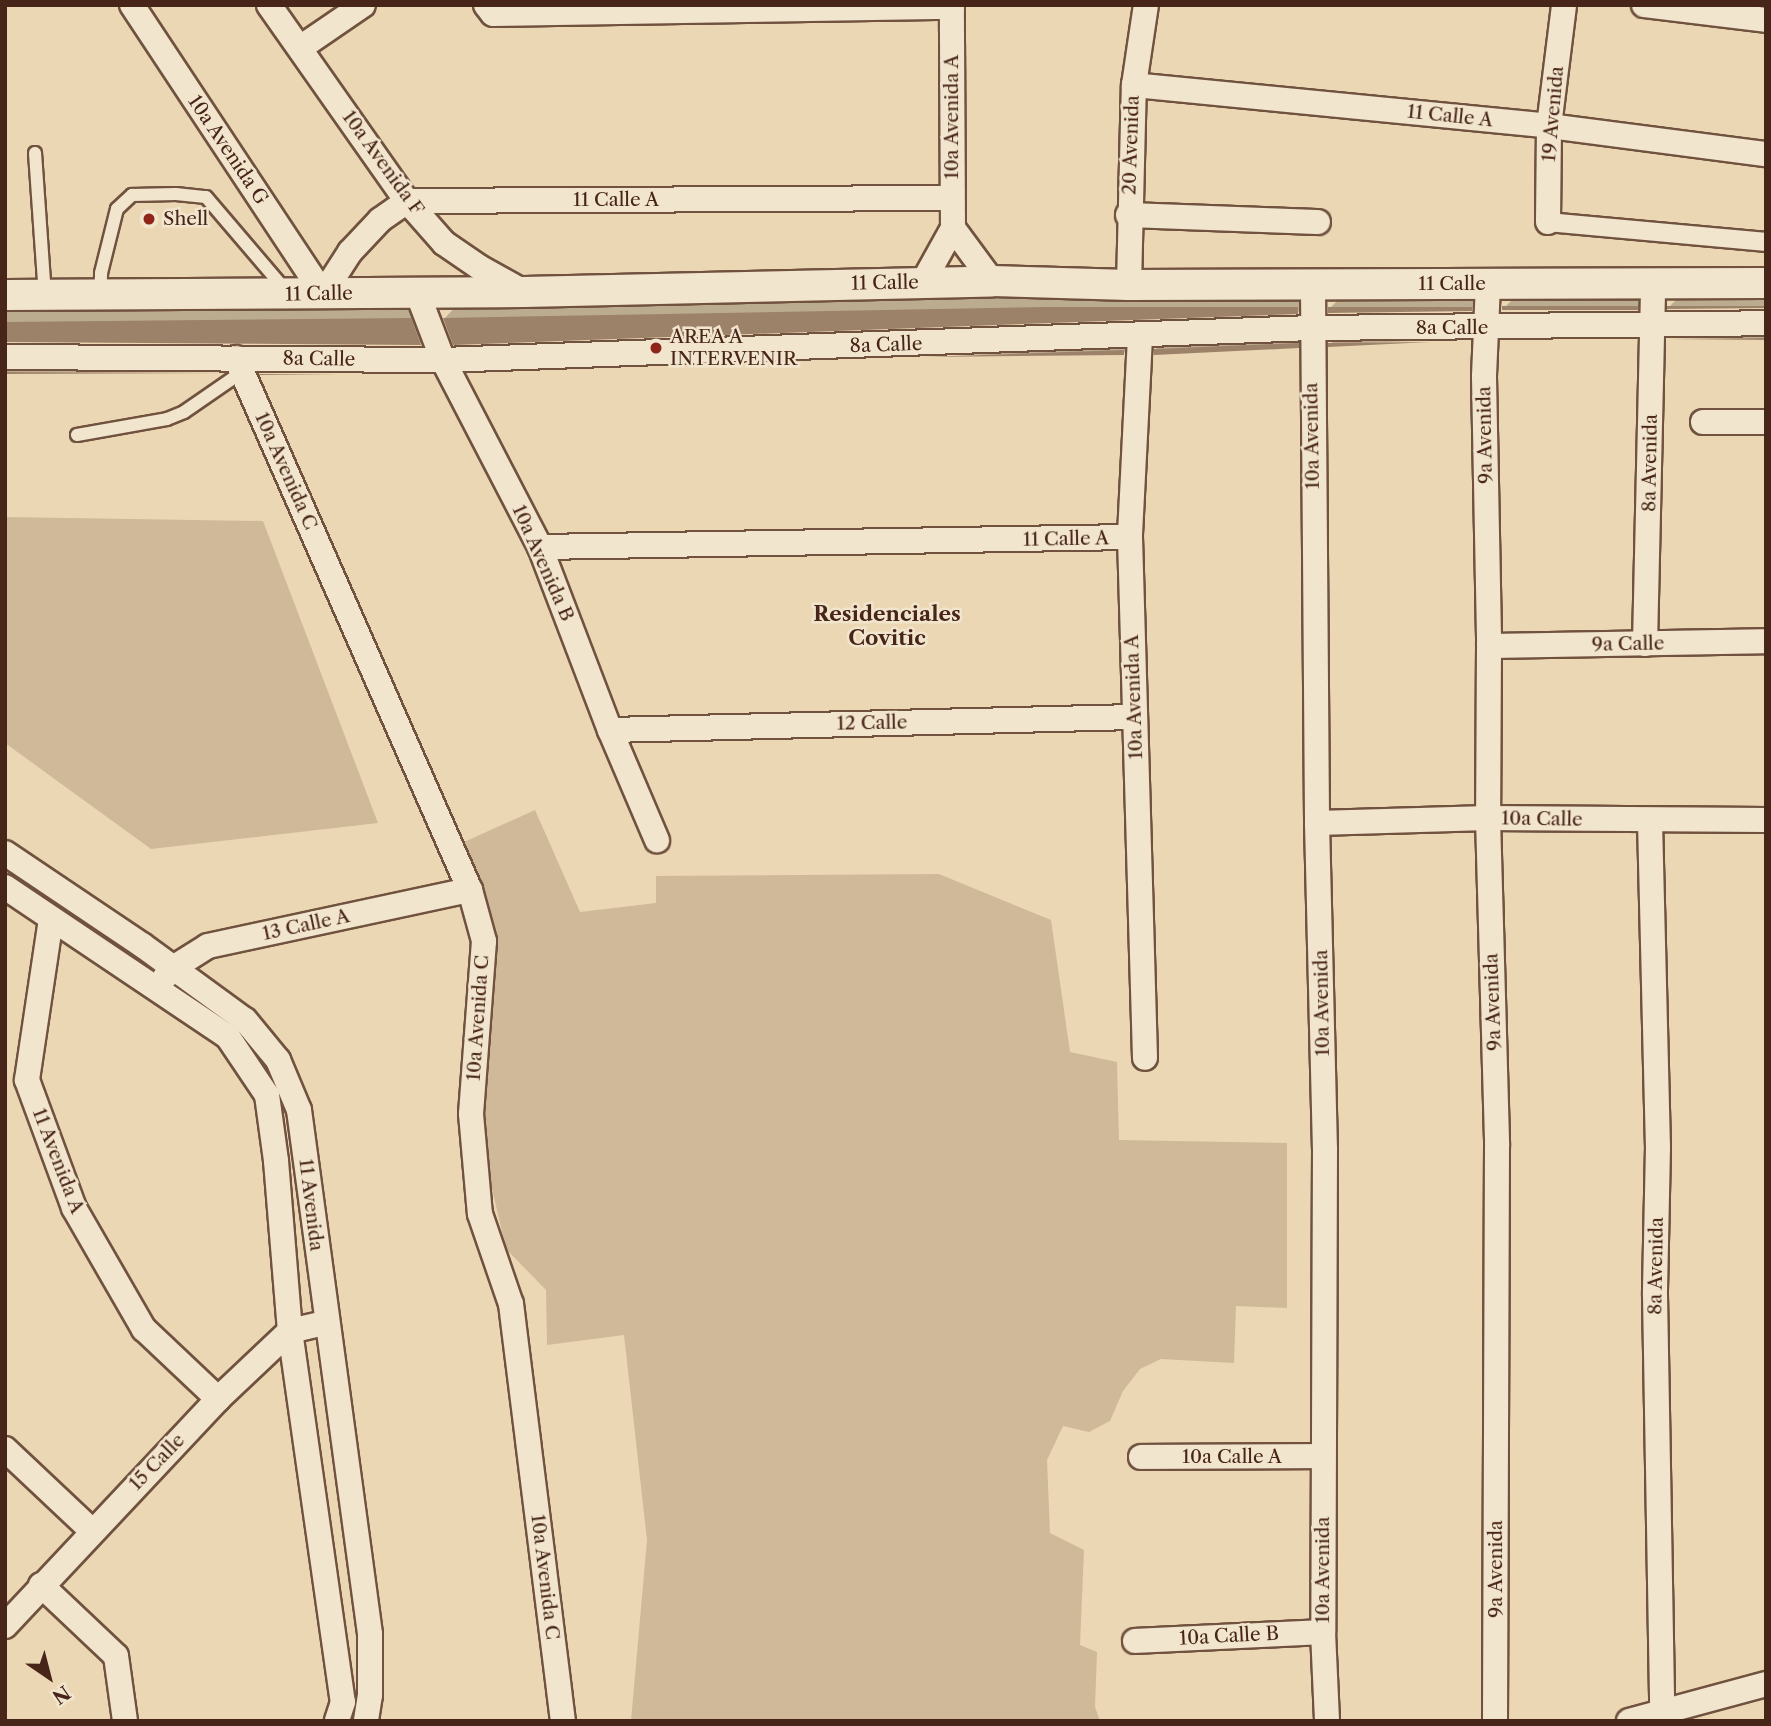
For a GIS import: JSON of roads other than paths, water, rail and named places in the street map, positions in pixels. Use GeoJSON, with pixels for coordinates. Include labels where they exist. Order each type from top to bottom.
{"type":"FeatureCollection","features":[{"type":"Feature","properties":{"kind":"street","name":"10a Avenida G"},"geometry":{"type":"LineString","coordinates":[[132,5],[324,294]]}},
{"type":"Feature","properties":{"kind":"street","name":"10a Avenida F"},"geometry":{"type":"LineString","coordinates":[[269,5],[407,201],[444,243],[479,267],[524,292]]}},
{"type":"Feature","properties":{"kind":"street"},"geometry":{"type":"LineString","coordinates":[[300,48],[363,5]]}},
{"type":"Feature","properties":{"kind":"street","name":"20 Avenida"},"geometry":{"type":"LineString","coordinates":[[1129,285],[1128,215],[1134,85],[1146,5]]}},
{"type":"Feature","properties":{"kind":"street","name":"19 Avenida"},"geometry":{"type":"LineString","coordinates":[[1548,222],[1549,126],[1564,5]]}},
{"type":"Feature","properties":{"kind":"street"},"geometry":{"type":"LineString","coordinates":[[1644,5],[1766,20]]}},
{"type":"Feature","properties":{"kind":"street"},"geometry":{"type":"LineString","coordinates":[[489,10],[952,6]]}},
{"type":"Feature","properties":{"kind":"street","name":"10a Avenida A"},"geometry":{"type":"LineString","coordinates":[[952,6],[953,228]]}},
{"type":"Feature","properties":{"kind":"street","name":"11 Calle A"},"geometry":{"type":"LineString","coordinates":[[1134,85],[1549,126],[1766,154]]}},
{"type":"Feature","properties":{"kind":"street","name":"11 Calle A"},"geometry":{"type":"LineString","coordinates":[[407,201],[952,198]]}},
{"type":"Feature","properties":{"kind":"street"},"geometry":{"type":"LineString","coordinates":[[324,294],[350,252],[380,220],[407,201]]}},
{"type":"Feature","properties":{"kind":"street"},"geometry":{"type":"LineString","coordinates":[[1128,215],[1318,222]]}},
{"type":"Feature","properties":{"kind":"street"},"geometry":{"type":"LineString","coordinates":[[1548,222],[1766,242]]}},
{"type":"Feature","properties":{"kind":"street"},"geometry":{"type":"LineString","coordinates":[[923,282],[953,228],[992,281]]}},
{"type":"Feature","properties":{"kind":"street","name":"11 Calle"},"geometry":{"type":"LineString","coordinates":[[5,295],[524,292],[992,281],[1129,285],[1766,283]]}},
{"type":"Feature","properties":{"kind":"street","name":"8a Avenida"},"geometry":{"type":"LineString","coordinates":[[1645,644],[1653,282]]}},
{"type":"Feature","properties":{"kind":"street","name":"9a Avenida"},"geometry":{"type":"LineString","coordinates":[[1488,284],[1484,377],[1489,646],[1488,818],[1497,1146],[1495,1721]]}},
{"type":"Feature","properties":{"kind":"street","name":"10a Avenida"},"geometry":{"type":"LineString","coordinates":[[1313,285],[1318,823],[1325,1149],[1323,1632],[1327,1721]]}},
{"type":"Feature","properties":{"kind":"street","name":"10a Avenida B"},"geometry":{"type":"LineString","coordinates":[[416,292],[443,360],[540,547],[610,730],[657,840]]}},
{"type":"Feature","properties":{"kind":"street","name":"8a Calle"},"geometry":{"type":"LineString","coordinates":[[5,357],[239,365],[1140,337],[1312,328],[1653,327],[1766,323]]}},
{"type":"Feature","properties":{"kind":"street","name":"10a Avenida A"},"geometry":{"type":"LineString","coordinates":[[1140,337],[1130,537],[1145,1058]]}},
{"type":"Feature","properties":{"kind":"street","name":"10a Avenida C"},"geometry":{"type":"LineString","coordinates":[[239,365],[470,890],[484,941],[471,1114],[480,1214],[511,1304],[563,1721]]}},
{"type":"Feature","properties":{"kind":"street"},"geometry":{"type":"LineString","coordinates":[[1703,422],[1766,422]]}},
{"type":"Feature","properties":{"kind":"street","name":"11 Calle A"},"geometry":{"type":"LineString","coordinates":[[540,547],[1130,537]]}},
{"type":"Feature","properties":{"kind":"street","name":"9a Calle"},"geometry":{"type":"LineString","coordinates":[[1489,646],[1766,641]]}},
{"type":"Feature","properties":{"kind":"street","name":"12 Calle"},"geometry":{"type":"LineString","coordinates":[[610,730],[1135,717]]}},
{"type":"Feature","properties":{"kind":"street","name":"10a Calle"},"geometry":{"type":"LineString","coordinates":[[1318,823],[1488,818],[1766,820]]}},
{"type":"Feature","properties":{"kind":"street","name":"8a Avenida"},"geometry":{"type":"LineString","coordinates":[[1650,821],[1658,1147],[1655,1295],[1662,1710]]}},
{"type":"Feature","properties":{"kind":"street","name":"11 Avenida"},"geometry":{"type":"LineString","coordinates":[[5,853],[245,1020],[278,1060],[299,1110],[370,1634],[370,1695],[366,1721]]}},
{"type":"Feature","properties":{"kind":"street","name":"11 Avenida"},"geometry":{"type":"LineString","coordinates":[[5,887],[228,1037],[267,1095],[276,1161],[290,1331],[340,1711]]}},
{"type":"Feature","properties":{"kind":"street","name":"13 Calle A"},"geometry":{"type":"LineString","coordinates":[[156,987],[173,968],[208,946],[470,890]]}},
{"type":"Feature","properties":{"kind":"street","name":"11 Avenida A"},"geometry":{"type":"LineString","coordinates":[[51,919],[27,1080],[74,1208],[144,1329],[218,1399]]}},
{"type":"Feature","properties":{"kind":"street"},"geometry":{"type":"LineString","coordinates":[[290,1331],[326,1323]]}},
{"type":"Feature","properties":{"kind":"street","name":"15 Calle"},"geometry":{"type":"LineString","coordinates":[[5,1626],[218,1399],[290,1331]]}},
{"type":"Feature","properties":{"kind":"street"},"geometry":{"type":"LineString","coordinates":[[5,1449],[92,1531]]}},
{"type":"Feature","properties":{"kind":"street","name":"10a Calle A"},"geometry":{"type":"LineString","coordinates":[[1141,1457],[1323,1456]]}},
{"type":"Feature","properties":{"kind":"street"},"geometry":{"type":"LineString","coordinates":[[41,1585],[116,1656],[125,1721]]}},
{"type":"Feature","properties":{"kind":"street","name":"10a Calle B"},"geometry":{"type":"LineString","coordinates":[[1135,1641],[1323,1632]]}},
{"type":"Feature","properties":{"kind":"street"},"geometry":{"type":"LineString","coordinates":[[1629,1721],[1766,1684]]}},
{"type":"Feature","properties":{"kind":"lane"},"geometry":{"type":"LineString","coordinates":[[35,153],[45,295]]}},
{"type":"Feature","properties":{"kind":"lane"},"geometry":{"type":"LineString","coordinates":[[100,295],[101,273],[117,209],[132,195],[176,194],[206,197],[290,295]]}},
{"type":"Feature","properties":{"kind":"lane"},"geometry":{"type":"LineString","coordinates":[[77,435],[167,419],[184,412],[239,365]]}},
{"type":"Feature","properties":{"kind":"place","name":"Shell"},"geometry":{"type":"Point","coordinates":[149,219]}},
{"type":"Feature","properties":{"kind":"place","name":"AREA A INTERVENIR"},"geometry":{"type":"Point","coordinates":[656,348]}},
{"type":"Feature","properties":{"kind":"district","name":"Residenciales Covitic"},"geometry":{"type":"Point","coordinates":[887,626]}}]}
